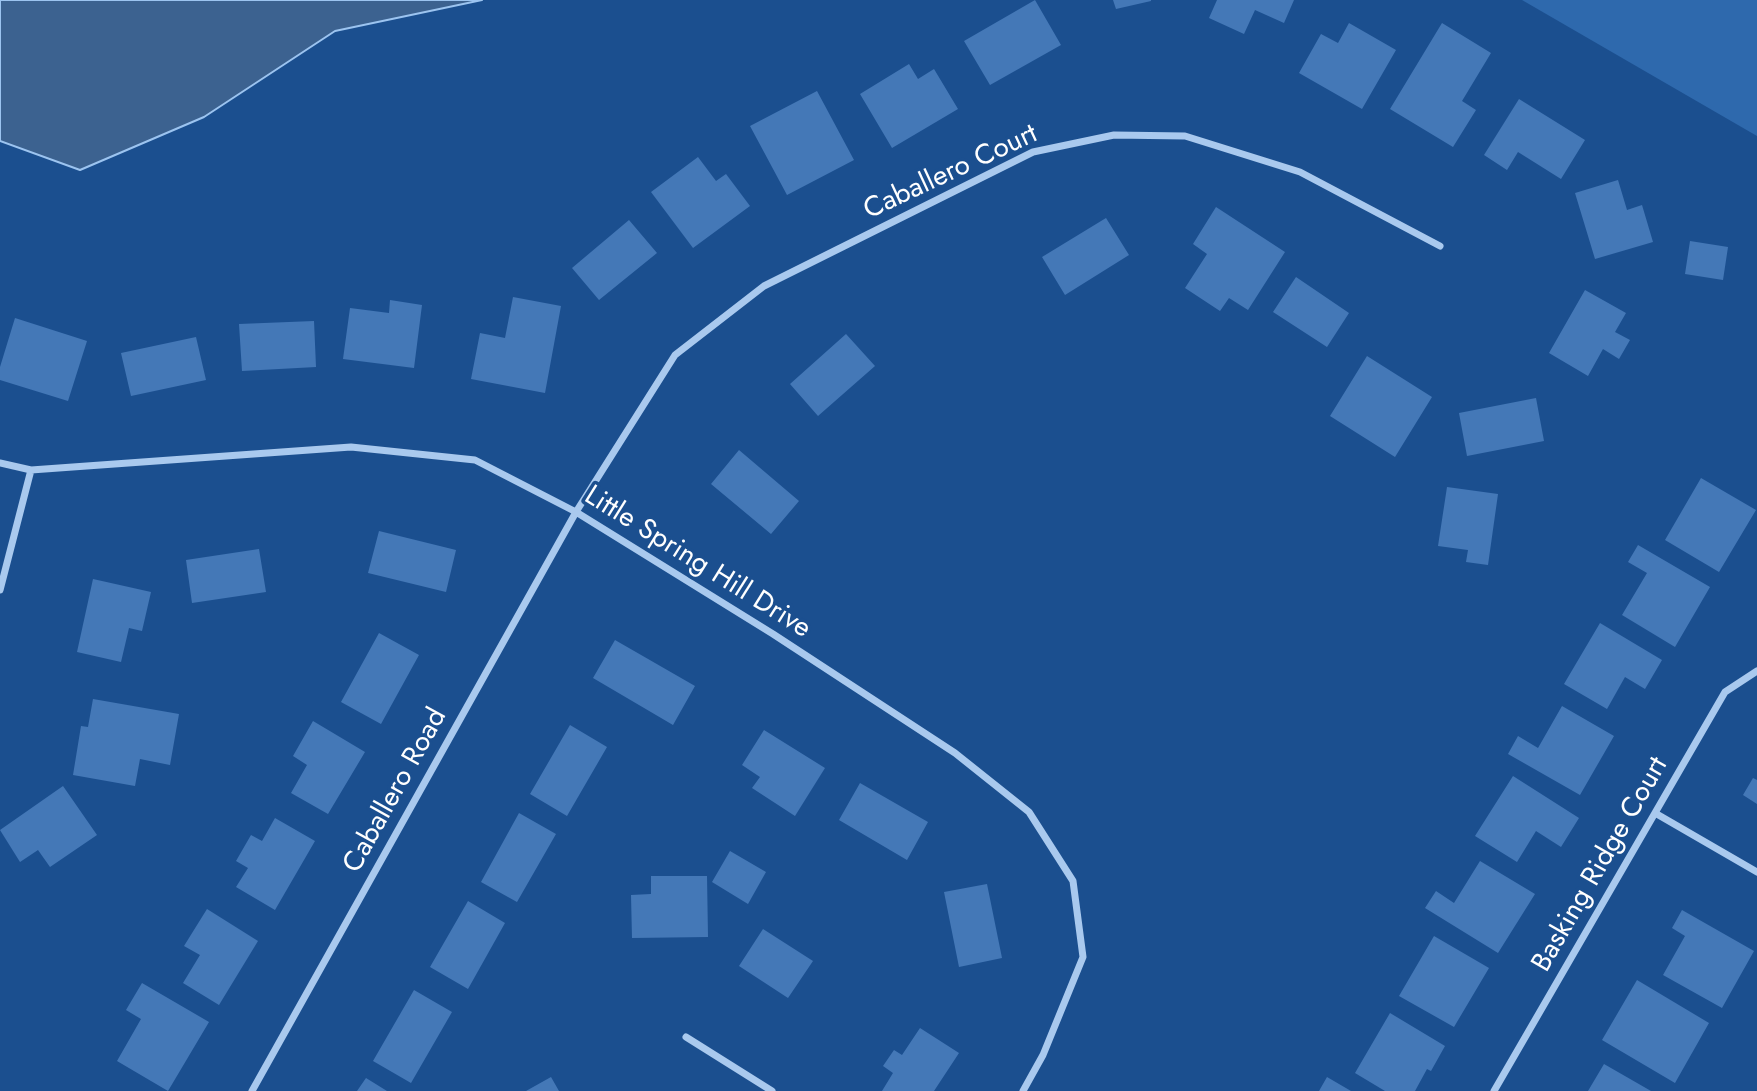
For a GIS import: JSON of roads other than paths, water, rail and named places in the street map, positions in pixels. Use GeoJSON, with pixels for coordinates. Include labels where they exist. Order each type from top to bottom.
{"type":"FeatureCollection","features":[{"type":"Feature","properties":{"kind":"street","name":"Caballero Court"},"geometry":{"type":"LineString","coordinates":[[576,512],[676,355],[764,286],[1033,152],[1114,135],[1185,136],[1300,172],[1440,246]]}},
{"type":"Feature","properties":{"kind":"street","name":"Little Spring Hill Drive"},"geometry":{"type":"LineString","coordinates":[[0,463],[31,470],[351,447],[475,460],[576,512],[773,634],[956,753],[1029,812],[1073,880],[1083,957],[1043,1055],[1023,1091]]}},
{"type":"Feature","properties":{"kind":"street"},"geometry":{"type":"LineString","coordinates":[[0,590],[31,470]]}},
{"type":"Feature","properties":{"kind":"street","name":"Caballero Road"},"geometry":{"type":"LineString","coordinates":[[252,1091],[576,512]]}},
{"type":"Feature","properties":{"kind":"street","name":"Basking Ridge Court"},"geometry":{"type":"LineString","coordinates":[[1494,1091],[1725,692],[1757,671]]}},
{"type":"Feature","properties":{"kind":"street"},"geometry":{"type":"LineString","coordinates":[[1655,813],[1757,872]]}},
{"type":"Feature","properties":{"kind":"street"},"geometry":{"type":"LineString","coordinates":[[686,1037],[772,1091]]}}]}
